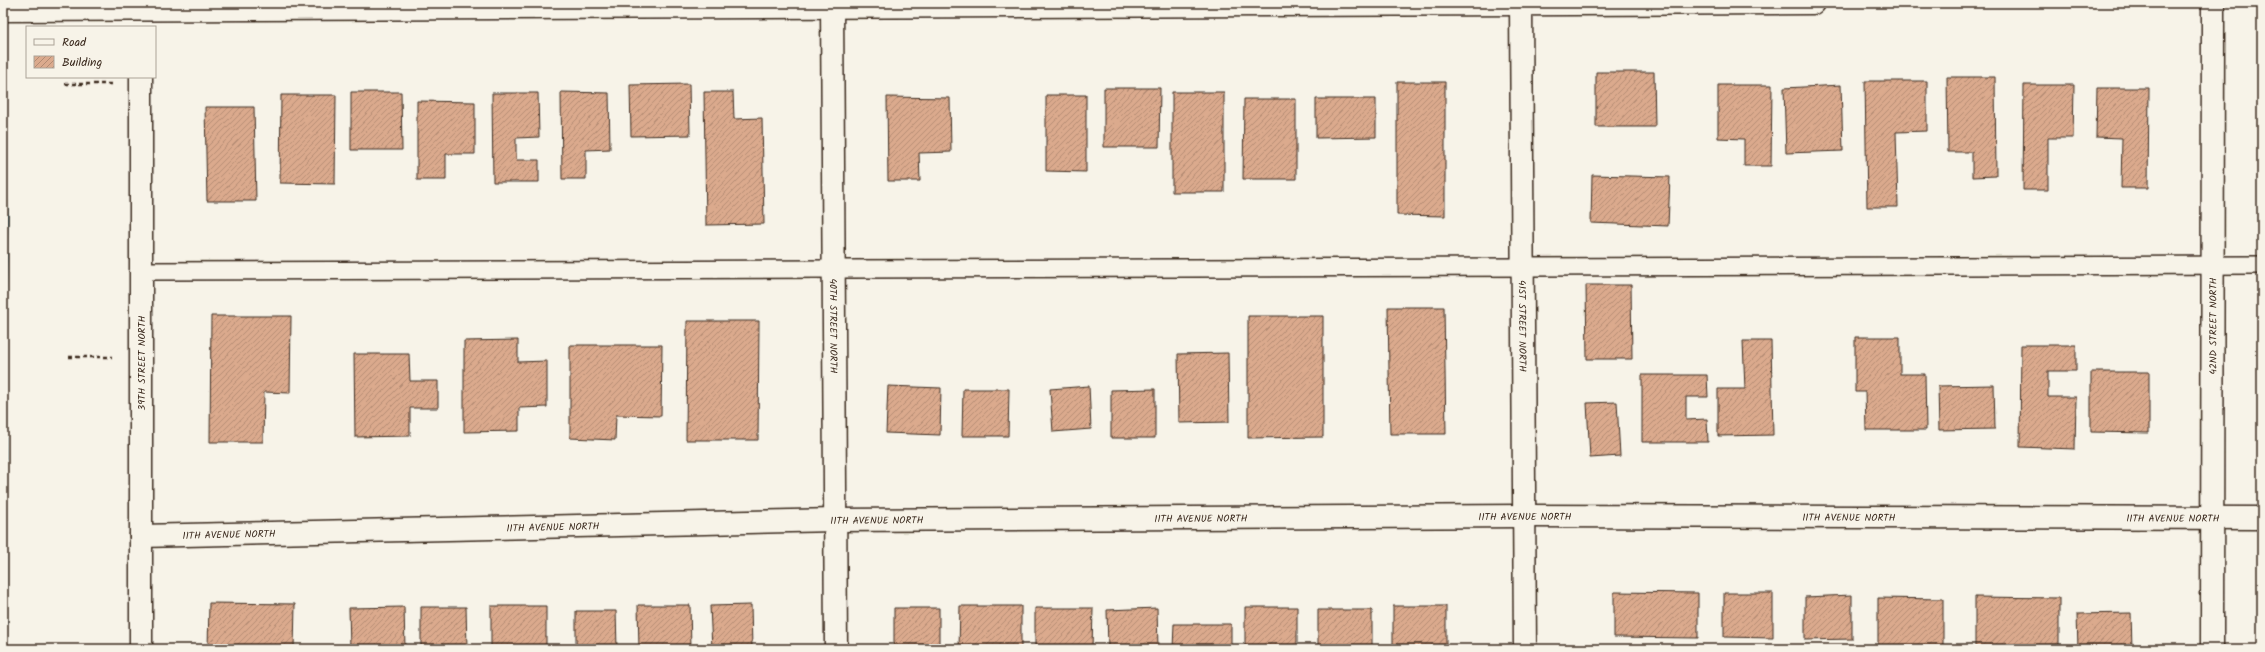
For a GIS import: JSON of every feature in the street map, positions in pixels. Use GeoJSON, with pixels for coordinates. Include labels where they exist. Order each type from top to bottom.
{"type":"FeatureCollection","features":[{"type":"Feature","properties":{"kind":"street"},"geometry":{"type":"LineString","coordinates":[[3,10],[141,13],[832,5],[1813,3]]}},
{"type":"Feature","properties":{"kind":"street","name":"42ND STREET NORTH"},"geometry":{"type":"LineString","coordinates":[[2212,649],[2213,3]]}},
{"type":"Feature","properties":{"kind":"street","name":"41ST STREET NORTH"},"geometry":{"type":"LineString","coordinates":[[1521,4],[1525,649]]}},
{"type":"Feature","properties":{"kind":"street","name":"40TH STREET NORTH"},"geometry":{"type":"LineString","coordinates":[[832,5],[836,649]]}},
{"type":"Feature","properties":{"kind":"street","name":"39TH STREET NORTH"},"geometry":{"type":"LineString","coordinates":[[141,78],[141,649]]}},
{"type":"Feature","properties":{"kind":"street","name":"11TH AVENUE NORTH"},"geometry":{"type":"LineString","coordinates":[[141,536],[835,520],[1525,516],[2262,518]]}},
{"type":"Feature","properties":{"kind":"lane"},"geometry":{"type":"LineString","coordinates":[[141,271],[2262,265]]}},
{"type":"Feature","properties":{"kind":"path"},"geometry":{"type":"LineString","coordinates":[[65,84],[112,84]]}},
{"type":"Feature","properties":{"kind":"path"},"geometry":{"type":"LineString","coordinates":[[69,357],[113,357]]}},
{"type":"Feature","properties":{"kind":"water"},"geometry":{"type":"Polygon","coordinates":[[[3,173],[7,177],[8,215],[5,363],[7,649],[3,649],[3,173]]]}},
{"type":"Feature","properties":{"kind":"building"},"geometry":{"type":"Polygon","coordinates":[[[1596,72],[1654,72],[1655,127],[1596,127],[1596,72]]]}},
{"type":"Feature","properties":{"kind":"building"},"geometry":{"type":"Polygon","coordinates":[[[1947,77],[1995,77],[1996,176],[1972,177],[1972,152],[1948,152],[1947,77]]]}},
{"type":"Feature","properties":{"kind":"building"},"geometry":{"type":"Polygon","coordinates":[[[1865,81],[1927,81],[1927,131],[1896,132],[1898,207],[1867,207],[1865,81]]]}},
{"type":"Feature","properties":{"kind":"building"},"geometry":{"type":"Polygon","coordinates":[[[1397,82],[1445,82],[1445,216],[1397,215],[1397,82]]]}},
{"type":"Feature","properties":{"kind":"building"},"geometry":{"type":"Polygon","coordinates":[[[689,84],[690,135],[631,136],[630,85],[689,84]]]}},
{"type":"Feature","properties":{"kind":"building"},"geometry":{"type":"Polygon","coordinates":[[[1718,85],[1772,85],[1771,166],[1744,166],[1744,139],[1718,138],[1718,85]]]}},
{"type":"Feature","properties":{"kind":"building"},"geometry":{"type":"Polygon","coordinates":[[[1841,85],[1843,151],[1786,153],[1784,88],[1841,85]]]}},
{"type":"Feature","properties":{"kind":"building"},"geometry":{"type":"Polygon","coordinates":[[[2024,85],[2074,85],[2073,138],[2048,138],[2048,190],[2023,190],[2024,85]]]}},
{"type":"Feature","properties":{"kind":"building"},"geometry":{"type":"Polygon","coordinates":[[[1104,88],[1160,88],[1159,147],[1104,147],[1104,88]]]}},
{"type":"Feature","properties":{"kind":"building"},"geometry":{"type":"Polygon","coordinates":[[[2097,88],[2149,88],[2148,188],[2121,188],[2122,138],[2096,137],[2097,88]]]}},
{"type":"Feature","properties":{"kind":"building"},"geometry":{"type":"Polygon","coordinates":[[[351,92],[401,92],[402,150],[351,150],[351,92]]]}},
{"type":"Feature","properties":{"kind":"building"},"geometry":{"type":"Polygon","coordinates":[[[561,92],[609,93],[610,149],[586,150],[586,179],[562,179],[561,92]]]}},
{"type":"Feature","properties":{"kind":"building"},"geometry":{"type":"Polygon","coordinates":[[[704,92],[733,92],[734,119],[762,118],[764,224],[706,225],[704,92]]]}},
{"type":"Feature","properties":{"kind":"building"},"geometry":{"type":"Polygon","coordinates":[[[1172,92],[1224,92],[1224,192],[1172,192],[1172,92]]]}},
{"type":"Feature","properties":{"kind":"building"},"geometry":{"type":"Polygon","coordinates":[[[492,93],[538,93],[539,137],[516,138],[516,160],[539,160],[539,182],[493,182],[492,93]]]}},
{"type":"Feature","properties":{"kind":"building"},"geometry":{"type":"Polygon","coordinates":[[[281,95],[336,95],[335,184],[280,183],[281,95]]]}},
{"type":"Feature","properties":{"kind":"building"},"geometry":{"type":"Polygon","coordinates":[[[1046,95],[1086,95],[1086,172],[1046,171],[1046,95]]]}},
{"type":"Feature","properties":{"kind":"building"},"geometry":{"type":"Polygon","coordinates":[[[887,97],[950,98],[951,152],[919,153],[920,181],[888,181],[887,97]]]}},
{"type":"Feature","properties":{"kind":"building"},"geometry":{"type":"Polygon","coordinates":[[[1244,99],[1296,99],[1296,179],[1243,179],[1244,99]]]}},
{"type":"Feature","properties":{"kind":"building"},"geometry":{"type":"Polygon","coordinates":[[[1316,99],[1376,99],[1376,137],[1316,138],[1316,99]]]}},
{"type":"Feature","properties":{"kind":"building"},"geometry":{"type":"Polygon","coordinates":[[[417,101],[475,102],[475,154],[446,154],[446,180],[417,180],[417,101]]]}},
{"type":"Feature","properties":{"kind":"building"},"geometry":{"type":"Polygon","coordinates":[[[205,107],[254,107],[256,201],[207,201],[205,107]]]}},
{"type":"Feature","properties":{"kind":"building"},"geometry":{"type":"Polygon","coordinates":[[[1592,175],[1670,177],[1668,226],[1591,223],[1592,175]]]}},
{"type":"Feature","properties":{"kind":"building"},"geometry":{"type":"Polygon","coordinates":[[[1586,285],[1631,285],[1632,359],[1587,359],[1586,285]]]}},
{"type":"Feature","properties":{"kind":"building"},"geometry":{"type":"Polygon","coordinates":[[[1388,307],[1444,307],[1446,434],[1390,434],[1388,307]]]}},
{"type":"Feature","properties":{"kind":"building"},"geometry":{"type":"Polygon","coordinates":[[[211,316],[291,316],[290,393],[264,392],[263,442],[210,442],[211,316]]]}},
{"type":"Feature","properties":{"kind":"building"},"geometry":{"type":"Polygon","coordinates":[[[1248,316],[1323,316],[1323,437],[1248,438],[1248,316]]]}},
{"type":"Feature","properties":{"kind":"building"},"geometry":{"type":"Polygon","coordinates":[[[687,321],[759,321],[758,440],[686,440],[687,321]]]}},
{"type":"Feature","properties":{"kind":"building"},"geometry":{"type":"Polygon","coordinates":[[[1855,337],[1900,337],[1900,374],[1925,374],[1926,430],[1866,430],[1865,392],[1855,392],[1855,337]]]}},
{"type":"Feature","properties":{"kind":"building"},"geometry":{"type":"Polygon","coordinates":[[[518,340],[518,362],[547,361],[547,407],[519,408],[519,431],[464,432],[464,341],[518,340]]]}},
{"type":"Feature","properties":{"kind":"building"},"geometry":{"type":"Polygon","coordinates":[[[1743,341],[1771,341],[1773,435],[1718,436],[1718,389],[1745,389],[1743,341]]]}},
{"type":"Feature","properties":{"kind":"building"},"geometry":{"type":"Polygon","coordinates":[[[570,345],[662,345],[661,416],[616,415],[615,440],[570,438],[570,345]]]}},
{"type":"Feature","properties":{"kind":"building"},"geometry":{"type":"Polygon","coordinates":[[[2021,345],[2076,345],[2076,371],[2048,371],[2048,397],[2076,397],[2075,449],[2020,447],[2021,345]]]}},
{"type":"Feature","properties":{"kind":"building"},"geometry":{"type":"Polygon","coordinates":[[[1228,353],[1229,422],[1179,423],[1178,354],[1228,353]]]}},
{"type":"Feature","properties":{"kind":"building"},"geometry":{"type":"Polygon","coordinates":[[[354,354],[409,354],[410,381],[438,381],[438,408],[410,408],[410,436],[355,437],[354,354]]]}},
{"type":"Feature","properties":{"kind":"building"},"geometry":{"type":"Polygon","coordinates":[[[2091,372],[2149,372],[2149,433],[2091,432],[2091,372]]]}},
{"type":"Feature","properties":{"kind":"building"},"geometry":{"type":"Polygon","coordinates":[[[1642,375],[1707,375],[1708,397],[1686,397],[1686,420],[1707,419],[1708,442],[1642,442],[1642,375]]]}},
{"type":"Feature","properties":{"kind":"building"},"geometry":{"type":"Polygon","coordinates":[[[1994,385],[1995,429],[1939,430],[1938,386],[1994,385]]]}},
{"type":"Feature","properties":{"kind":"building"},"geometry":{"type":"Polygon","coordinates":[[[888,386],[941,388],[940,435],[886,433],[888,386]]]}},
{"type":"Feature","properties":{"kind":"building"},"geometry":{"type":"Polygon","coordinates":[[[1089,386],[1091,429],[1053,432],[1050,389],[1089,386]]]}},
{"type":"Feature","properties":{"kind":"building"},"geometry":{"type":"Polygon","coordinates":[[[963,389],[1009,389],[1008,436],[962,436],[963,389]]]}},
{"type":"Feature","properties":{"kind":"building"},"geometry":{"type":"Polygon","coordinates":[[[1155,389],[1155,438],[1111,438],[1111,390],[1155,389]]]}},
{"type":"Feature","properties":{"kind":"building"},"geometry":{"type":"Polygon","coordinates":[[[1617,402],[1620,456],[1590,458],[1587,403],[1617,402]]]}},
{"type":"Feature","properties":{"kind":"building"},"geometry":{"type":"Polygon","coordinates":[[[1614,592],[1698,593],[1698,638],[1614,637],[1614,592]]]}},
{"type":"Feature","properties":{"kind":"building"},"geometry":{"type":"Polygon","coordinates":[[[1724,593],[1773,593],[1773,638],[1724,637],[1724,593]]]}},
{"type":"Feature","properties":{"kind":"building"},"geometry":{"type":"Polygon","coordinates":[[[1852,595],[1852,639],[1805,640],[1805,597],[1852,595]]]}},
{"type":"Feature","properties":{"kind":"building"},"geometry":{"type":"Polygon","coordinates":[[[1975,597],[2059,598],[2059,649],[1975,649],[1975,597]]]}},
{"type":"Feature","properties":{"kind":"building"},"geometry":{"type":"Polygon","coordinates":[[[1878,598],[1943,599],[1943,649],[1878,649],[1878,598]]]}},
{"type":"Feature","properties":{"kind":"building"},"geometry":{"type":"Polygon","coordinates":[[[209,603],[295,604],[294,649],[208,649],[209,603]]]}},
{"type":"Feature","properties":{"kind":"building"},"geometry":{"type":"Polygon","coordinates":[[[638,605],[690,605],[691,649],[639,649],[638,605]]]}},
{"type":"Feature","properties":{"kind":"building"},"geometry":{"type":"Polygon","coordinates":[[[751,605],[752,649],[712,649],[710,606],[751,605]]]}},
{"type":"Feature","properties":{"kind":"building"},"geometry":{"type":"Polygon","coordinates":[[[491,606],[546,606],[546,649],[491,649],[491,606]]]}},
{"type":"Feature","properties":{"kind":"building"},"geometry":{"type":"Polygon","coordinates":[[[960,606],[1021,606],[1021,649],[959,649],[960,606]]]}},
{"type":"Feature","properties":{"kind":"building"},"geometry":{"type":"Polygon","coordinates":[[[1393,606],[1446,606],[1446,649],[1393,649],[1393,606]]]}},
{"type":"Feature","properties":{"kind":"building"},"geometry":{"type":"Polygon","coordinates":[[[404,607],[405,649],[350,649],[349,608],[404,607]]]}},
{"type":"Feature","properties":{"kind":"building"},"geometry":{"type":"Polygon","coordinates":[[[421,607],[466,607],[467,649],[421,649],[421,607]]]}},
{"type":"Feature","properties":{"kind":"building"},"geometry":{"type":"Polygon","coordinates":[[[1245,607],[1297,607],[1297,649],[1245,649],[1245,607]]]}},
{"type":"Feature","properties":{"kind":"building"},"geometry":{"type":"Polygon","coordinates":[[[894,608],[939,608],[939,649],[894,649],[894,608]]]}},
{"type":"Feature","properties":{"kind":"building"},"geometry":{"type":"Polygon","coordinates":[[[1035,608],[1093,608],[1092,649],[1035,649],[1035,608]]]}},
{"type":"Feature","properties":{"kind":"building"},"geometry":{"type":"Polygon","coordinates":[[[1157,608],[1158,649],[1108,649],[1107,610],[1157,608]]]}},
{"type":"Feature","properties":{"kind":"building"},"geometry":{"type":"Polygon","coordinates":[[[1318,610],[1372,610],[1372,649],[1318,649],[1318,610]]]}},
{"type":"Feature","properties":{"kind":"building"},"geometry":{"type":"Polygon","coordinates":[[[576,611],[616,611],[617,649],[576,649],[576,611]]]}},
{"type":"Feature","properties":{"kind":"building"},"geometry":{"type":"Polygon","coordinates":[[[2131,613],[2132,649],[2078,649],[2077,614],[2131,613]]]}},
{"type":"Feature","properties":{"kind":"building"},"geometry":{"type":"Polygon","coordinates":[[[1174,624],[1231,624],[1231,649],[1173,649],[1174,624]]]}}]}
